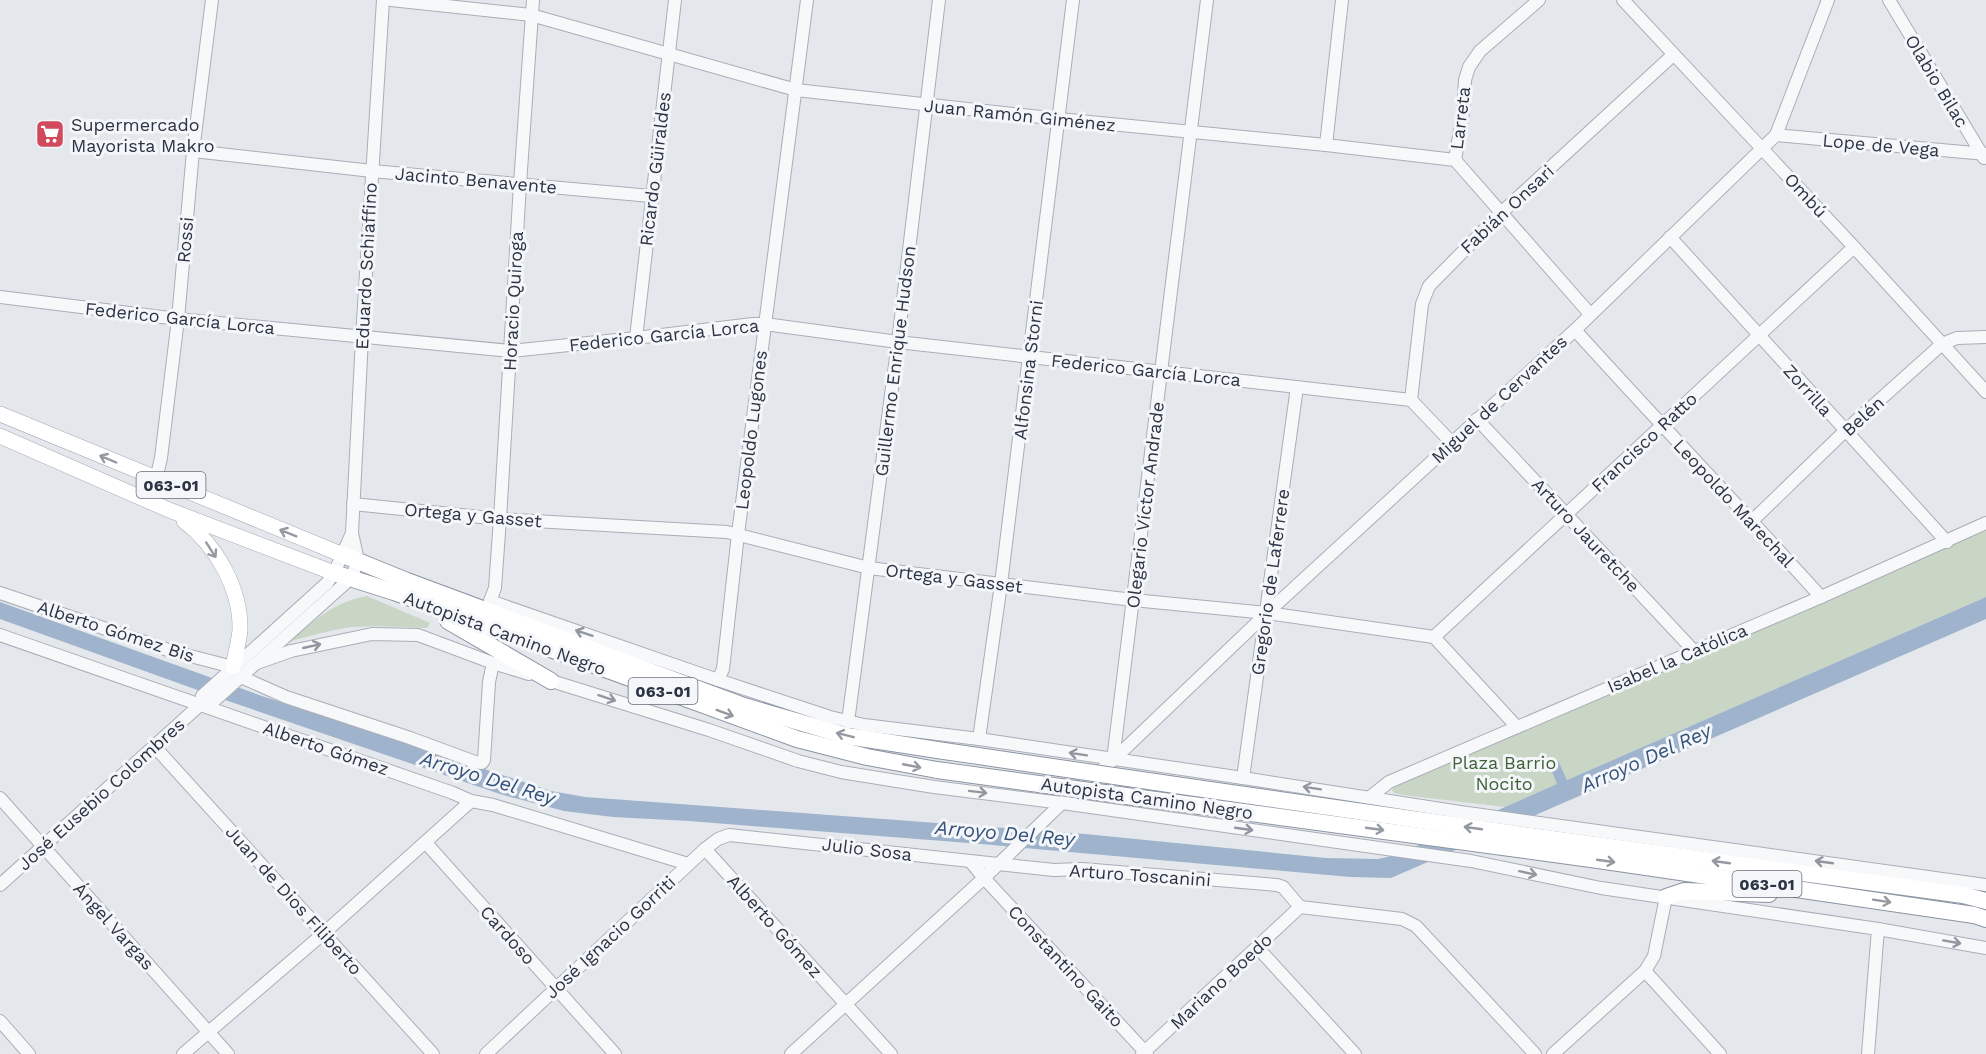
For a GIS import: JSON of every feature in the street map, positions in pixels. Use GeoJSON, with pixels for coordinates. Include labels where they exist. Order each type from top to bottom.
{"type":"FeatureCollection","features":[{"type":"Feature","properties":{"kind":"highway","name":"Autopista Camino Negro"},"geometry":{"type":"LineString","coordinates":[[350,558],[400,587],[797,740],[867,757],[937,770],[1429,822],[1963,895],[1986,901]]}},
{"type":"Feature","properties":{"kind":"highway","name":"Autopista Camino Negro"},"geometry":{"type":"LineString","coordinates":[[334,573],[400,587],[744,706],[847,736],[945,751],[1413,834],[1550,839],[1986,919]]}},
{"type":"Feature","properties":{"kind":"highway"},"geometry":{"type":"LineString","coordinates":[[400,587],[433,582],[490,601]]}},
{"type":"Feature","properties":{"kind":"highway"},"geometry":{"type":"LineString","coordinates":[[400,587],[551,681]]}},
{"type":"Feature","properties":{"kind":"highway"},"geometry":{"type":"LineString","coordinates":[[1666,897],[1684,891],[1852,896]]}},
{"type":"Feature","properties":{"kind":"main road","name":"063-01"},"geometry":{"type":"LineString","coordinates":[[0,414],[350,558]]}},
{"type":"Feature","properties":{"kind":"main road","name":"063-01"},"geometry":{"type":"LineString","coordinates":[[0,436],[170,510],[334,573]]}},
{"type":"Feature","properties":{"kind":"main road"},"geometry":{"type":"LineString","coordinates":[[170,510],[196,530],[206,541],[229,579],[238,603],[240,631],[233,676]]}},
{"type":"Feature","properties":{"kind":"street","name":"Rossi"},"geometry":{"type":"LineString","coordinates":[[156,479],[161,458],[178,319],[193,151],[212,0]]}},
{"type":"Feature","properties":{"kind":"street","name":"Eduardo Schiaffino"},"geometry":{"type":"LineString","coordinates":[[350,558],[383,0]]}},
{"type":"Feature","properties":{"kind":"street","name":"Juan Ramón Giménez"},"geometry":{"type":"LineString","coordinates":[[391,0],[531,15],[796,90],[1455,160]]}},
{"type":"Feature","properties":{"kind":"street","name":"Horacio Quiroga"},"geometry":{"type":"LineString","coordinates":[[490,601],[495,588],[500,519],[533,0]]}},
{"type":"Feature","properties":{"kind":"street","name":"Ricardo Güiraldes"},"geometry":{"type":"LineString","coordinates":[[636,338],[675,0]]}},
{"type":"Feature","properties":{"kind":"street","name":"Leopoldo Lugones"},"geometry":{"type":"LineString","coordinates":[[718,680],[723,669],[738,534],[807,0]]}},
{"type":"Feature","properties":{"kind":"street","name":"Guillermo Enrique Hudson"},"geometry":{"type":"LineString","coordinates":[[848,722],[898,342],[939,0]]}},
{"type":"Feature","properties":{"kind":"street","name":"Alfonsina Storni"},"geometry":{"type":"LineString","coordinates":[[979,739],[1001,584],[1073,0]]}},
{"type":"Feature","properties":{"kind":"street","name":"Olegario Víctor Andrade"},"geometry":{"type":"LineString","coordinates":[[1113,759],[1207,0]]}},
{"type":"Feature","properties":{"kind":"street"},"geometry":{"type":"LineString","coordinates":[[1326,145],[1342,0]]}},
{"type":"Feature","properties":{"kind":"street","name":"Larreta"},"geometry":{"type":"LineString","coordinates":[[1455,160],[1462,123],[1465,80],[1469,67],[1480,51],[1539,0]]}},
{"type":"Feature","properties":{"kind":"street","name":"Ombú"},"geometry":{"type":"LineString","coordinates":[[1623,0],[1986,392]]}},
{"type":"Feature","properties":{"kind":"street","name":"Miguel de Cervantes"},"geometry":{"type":"LineString","coordinates":[[791,1054],[1575,330],[1776,135],[1828,0]]}},
{"type":"Feature","properties":{"kind":"street","name":"Olabio Bilac"},"geometry":{"type":"LineString","coordinates":[[1889,0],[1984,156]]}},
{"type":"Feature","properties":{"kind":"street","name":"Fabián Onsari"},"geometry":{"type":"LineString","coordinates":[[1411,400],[1425,294],[1429,286],[1501,213],[1674,55]]}},
{"type":"Feature","properties":{"kind":"street","name":"Lope de Vega"},"geometry":{"type":"LineString","coordinates":[[1776,135],[1984,156]]}},
{"type":"Feature","properties":{"kind":"street","name":"Jacinto Benavente"},"geometry":{"type":"LineString","coordinates":[[193,151],[372,171],[651,196]]}},
{"type":"Feature","properties":{"kind":"street"},"geometry":{"type":"LineString","coordinates":[[1455,160],[1590,314]]}},
{"type":"Feature","properties":{"kind":"street","name":"Zorrilla"},"geometry":{"type":"LineString","coordinates":[[1670,237],[1947,542]]}},
{"type":"Feature","properties":{"kind":"street","name":"Francisco Ratto"},"geometry":{"type":"LineString","coordinates":[[1434,637],[1854,247]]}},
{"type":"Feature","properties":{"kind":"street","name":"Federico García Lorca"},"geometry":{"type":"LineString","coordinates":[[0,297],[178,319],[511,351],[765,324],[898,342],[1411,400]]}},
{"type":"Feature","properties":{"kind":"street","name":"Leopoldo Marechal"},"geometry":{"type":"LineString","coordinates":[[1575,330],[1821,597]]}},
{"type":"Feature","properties":{"kind":"street","name":"Belén"},"geometry":{"type":"LineString","coordinates":[[1752,521],[1845,431],[1942,344],[1957,338],[1986,337]]}},
{"type":"Feature","properties":{"kind":"street","name":"Gregorio de Laferrere"},"geometry":{"type":"LineString","coordinates":[[1243,778],[1297,387]]}},
{"type":"Feature","properties":{"kind":"street"},"geometry":{"type":"LineString","coordinates":[[1411,400],[1452,443]]}},
{"type":"Feature","properties":{"kind":"street"},"geometry":{"type":"LineString","coordinates":[[0,407],[42,431]]}},
{"type":"Feature","properties":{"kind":"street","name":"Arturo Jauretche"},"geometry":{"type":"LineString","coordinates":[[1477,419],[1694,651]]}},
{"type":"Feature","properties":{"kind":"street","name":"Ortega y Gasset"},"geometry":{"type":"LineString","coordinates":[[354,504],[500,519],[727,532],[868,568],[1133,600],[1267,613],[1434,637]]}},
{"type":"Feature","properties":{"kind":"street","name":"Isabel la Católica"},"geometry":{"type":"LineString","coordinates":[[1370,797],[1389,782],[1821,597],[1986,523]]}},
{"type":"Feature","properties":{"kind":"street","name":"José Eusebio Colombres"},"geometry":{"type":"LineString","coordinates":[[0,885],[156,747],[201,700],[233,676],[321,590],[350,558]]}},
{"type":"Feature","properties":{"kind":"street","name":"José Eusebio Colombres"},"geometry":{"type":"LineString","coordinates":[[201,700],[215,700],[233,676],[257,663],[351,578],[350,558]]}},
{"type":"Feature","properties":{"kind":"street","name":"Alberto Gómez Bis"},"geometry":{"type":"LineString","coordinates":[[0,593],[171,651],[286,697],[482,763],[489,682],[493,663]]}},
{"type":"Feature","properties":{"kind":"street"},"geometry":{"type":"LineString","coordinates":[[490,601],[718,680],[848,722],[979,739],[1370,797],[1460,812],[1550,839],[1986,885]]}},
{"type":"Feature","properties":{"kind":"street"},"geometry":{"type":"LineString","coordinates":[[257,663],[291,651],[372,634],[424,636],[493,663],[709,730],[824,769],[934,787],[1062,802],[1471,861],[1601,888],[1878,929],[1986,948]]}},
{"type":"Feature","properties":{"kind":"street","name":"Alberto Gómez"},"geometry":{"type":"LineString","coordinates":[[0,635],[201,700],[471,801],[493,805],[688,864]]}},
{"type":"Feature","properties":{"kind":"street"},"geometry":{"type":"LineString","coordinates":[[1434,637],[1517,727]]}},
{"type":"Feature","properties":{"kind":"street","name":"Juan de Dios Filiberto"},"geometry":{"type":"LineString","coordinates":[[156,747],[433,1054]]}},
{"type":"Feature","properties":{"kind":"street","name":"Ángel Vargas"},"geometry":{"type":"LineString","coordinates":[[0,798],[228,1054]]}},
{"type":"Feature","properties":{"kind":"street"},"geometry":{"type":"LineString","coordinates":[[183,1054],[324,933],[471,801]]}},
{"type":"Feature","properties":{"kind":"street","name":"José Ignacio Gorriti"},"geometry":{"type":"LineString","coordinates":[[486,1054],[705,849],[718,839],[729,835],[741,835]]}},
{"type":"Feature","properties":{"kind":"street","name":"Julio Sosa"},"geometry":{"type":"LineString","coordinates":[[741,835],[970,861]]}},
{"type":"Feature","properties":{"kind":"street","name":"Cardoso"},"geometry":{"type":"LineString","coordinates":[[426,843],[615,1054]]}},
{"type":"Feature","properties":{"kind":"street","name":"Alberto Gómez"},"geometry":{"type":"LineString","coordinates":[[705,849],[891,1054]]}},
{"type":"Feature","properties":{"kind":"street"},"geometry":{"type":"LineString","coordinates":[[970,861],[984,878]]}},
{"type":"Feature","properties":{"kind":"street","name":"Arturo Toscanini"},"geometry":{"type":"LineString","coordinates":[[970,861],[1054,870],[1082,869],[1277,885],[1283,887],[1300,907]]}},
{"type":"Feature","properties":{"kind":"street","name":"Constantino Gaito"},"geometry":{"type":"LineString","coordinates":[[984,878],[1145,1053]]}},
{"type":"Feature","properties":{"kind":"street"},"geometry":{"type":"LineString","coordinates":[[1553,1054],[1645,971],[1654,956],[1666,897]]}},
{"type":"Feature","properties":{"kind":"street"},"geometry":{"type":"LineString","coordinates":[[1300,907],[1402,919],[1416,926],[1535,1054]]}},
{"type":"Feature","properties":{"kind":"street","name":"Mariano Boedo"},"geometry":{"type":"LineString","coordinates":[[1145,1053],[1300,907]]}},
{"type":"Feature","properties":{"kind":"street"},"geometry":{"type":"LineString","coordinates":[[1868,1054],[1878,929]]}},
{"type":"Feature","properties":{"kind":"street"},"geometry":{"type":"LineString","coordinates":[[1258,948],[1354,1054]]}},
{"type":"Feature","properties":{"kind":"street"},"geometry":{"type":"LineString","coordinates":[[1645,971],[1720,1054]]}},
{"type":"Feature","properties":{"kind":"street"},"geometry":{"type":"LineString","coordinates":[[0,1021],[29,1054]]}},
{"type":"Feature","properties":{"kind":"green space","name":"Plaza Barrio Nocito"},"geometry":{"type":"Polygon","coordinates":[[[1986,531],[1986,597],[1567,780],[1558,760],[1549,764],[1558,784],[1505,807],[1403,795],[1394,793],[1392,790],[1397,784],[1986,531]]]}},
{"type":"Feature","properties":{"kind":"green space"},"geometry":{"type":"Polygon","coordinates":[[[367,596],[430,623],[427,628],[352,627],[288,642],[334,608],[367,596]]]}},
{"type":"Feature","properties":{"kind":"water","name":"Arroyo Del Rey"},"geometry":{"type":"Polygon","coordinates":[[[1986,597],[1986,619],[1391,878],[1350,877],[981,844],[613,817],[564,811],[500,794],[228,701],[0,619],[0,602],[262,696],[551,791],[585,797],[1085,834],[1326,858],[1378,859],[1396,855],[1557,784],[1549,764],[1558,760],[1567,780],[1986,597]]]}},
{"type":"Feature","properties":{"kind":"place","name":"Supermercado Mayorista Makro"},"geometry":{"type":"Point","coordinates":[50,134]}}]}
